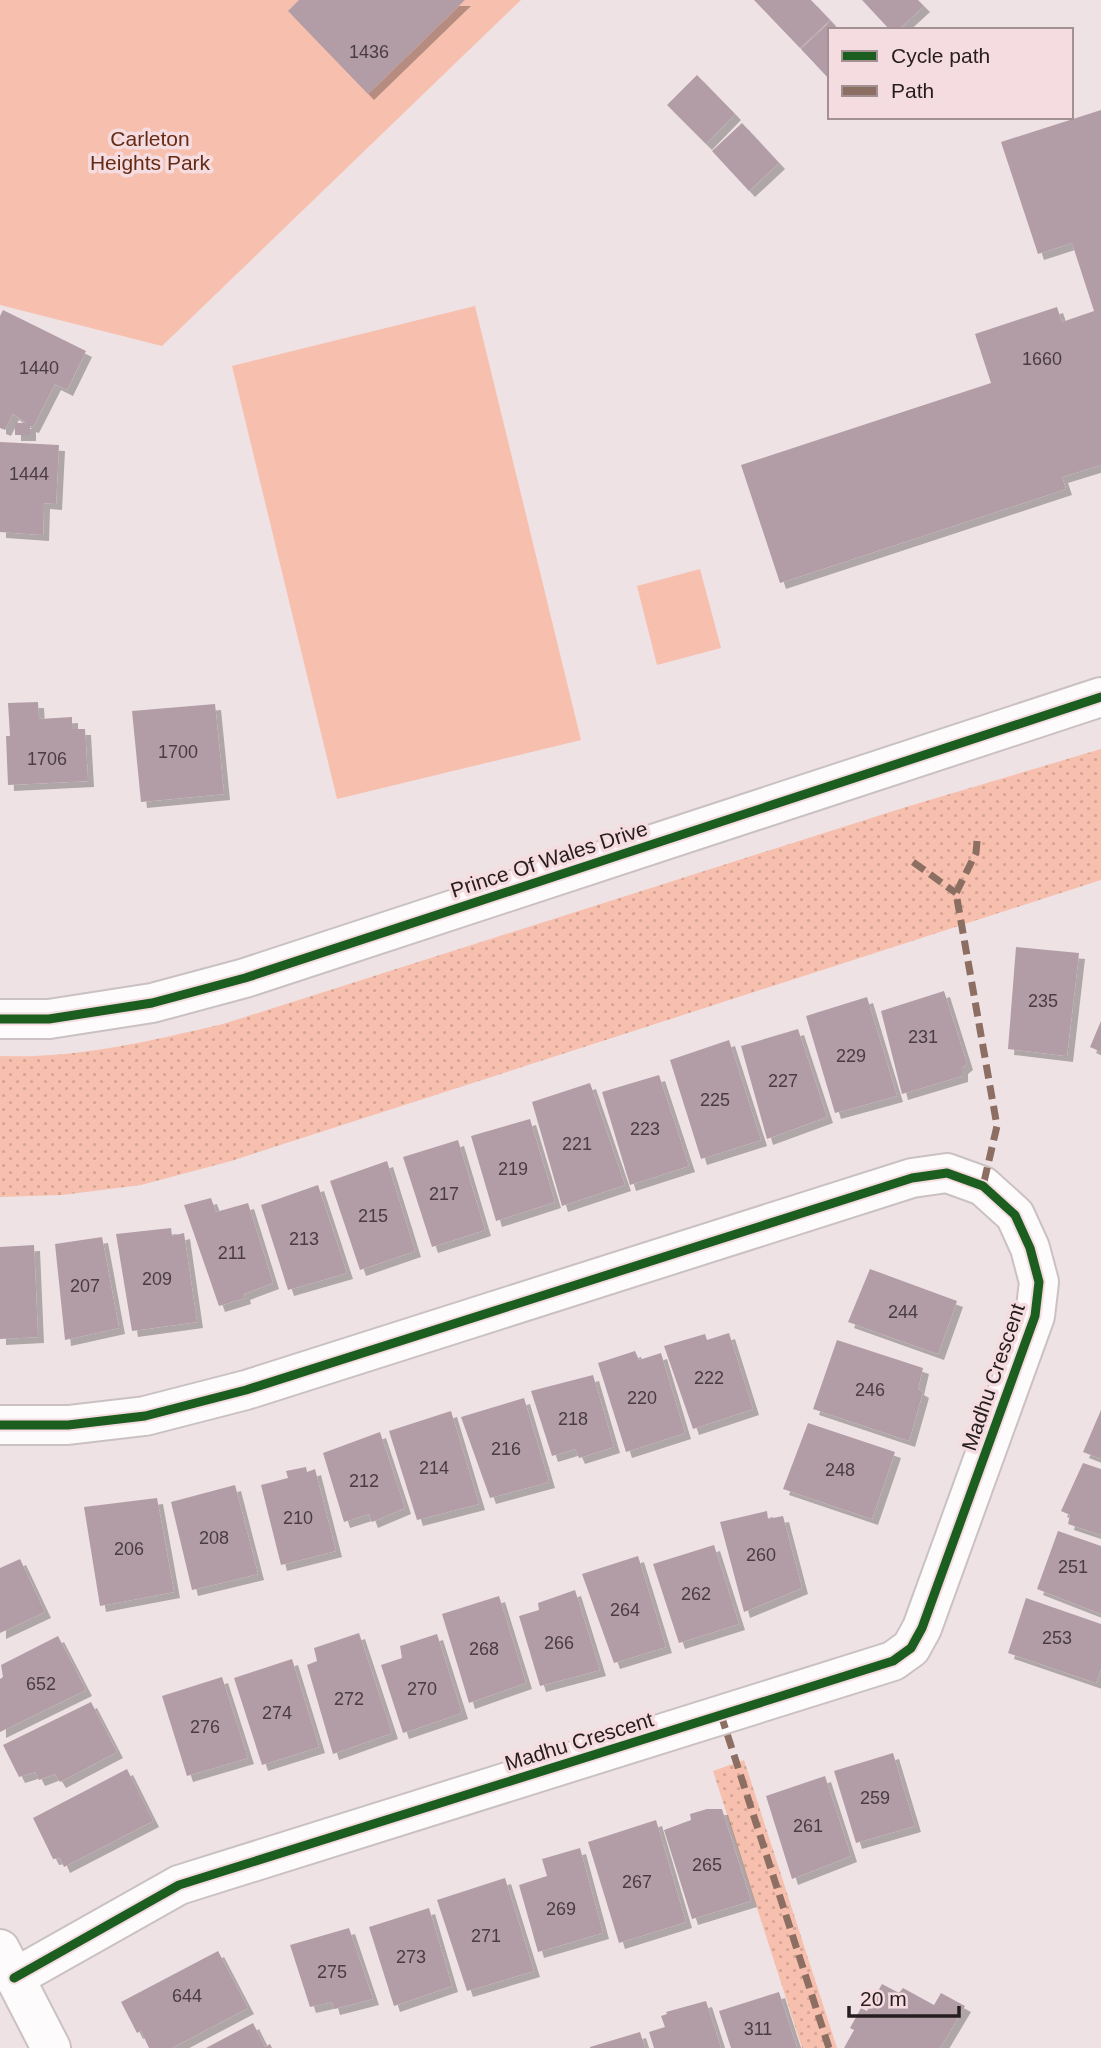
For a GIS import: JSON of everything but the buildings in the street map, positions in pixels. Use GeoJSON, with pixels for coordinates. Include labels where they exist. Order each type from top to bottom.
{"type":"FeatureCollection","features":[{"type":"Feature","properties":{"kind":"street","name":"Prince Of Wales Drive"},"geometry":{"type":"LineString","coordinates":[[0,1019],[49,1019],[152,1003],[245,978],[1101,697]]}},
{"type":"Feature","properties":{"kind":"street","name":"Madhu Crescent"},"geometry":{"type":"LineString","coordinates":[[0,1425],[68,1425],[145,1416],[246,1390],[912,1178],[947,1173],[983,1186],[1016,1214],[1030,1248],[1039,1282],[1035,1316],[922,1628],[911,1648],[893,1661],[179,1885],[7,1963]]}},
{"type":"Feature","properties":{"kind":"street"},"geometry":{"type":"LineString","coordinates":[[7,1963],[51,2048]]}},
{"type":"Feature","properties":{"kind":"green space","name":"Carleton Heights Park"},"geometry":{"type":"Polygon","coordinates":[[[0,0],[521,0],[162,346],[0,305],[0,0]]]}},
{"type":"Feature","properties":{"kind":"green space"},"geometry":{"type":"Polygon","coordinates":[[[475,306],[581,740],[337,799],[232,366],[475,306]]]}},
{"type":"Feature","properties":{"kind":"green space"},"geometry":{"type":"Polygon","coordinates":[[[700,569],[721,648],[657,665],[637,586],[700,569]]]}},
{"type":"Feature","properties":{"kind":"green space"},"geometry":{"type":"Polygon","coordinates":[[[1101,749],[1101,880],[231,1161],[141,1185],[62,1195],[0,1197],[0,1056],[85,1052],[223,1024],[906,807],[1101,749]]]}},
{"type":"Feature","properties":{"kind":"green space"},"geometry":{"type":"Polygon","coordinates":[[[744,1760],[837,2048],[802,2048],[713,1771],[744,1760]]]}},
{"type":"Feature","properties":{"kind":"marked path"},"geometry":{"type":"LineString","coordinates":[[977,841],[976,853],[956,893],[997,1126],[983,1186]]}},
{"type":"Feature","properties":{"kind":"marked path"},"geometry":{"type":"LineString","coordinates":[[913,862],[956,893]]}},
{"type":"Feature","properties":{"kind":"marked path"},"geometry":{"type":"LineString","coordinates":[[721,1715],[829,2048]]}},
{"type":"Feature","properties":{"kind":"cycle path"},"geometry":{"type":"LineString","coordinates":[[0,1019],[49,1019],[152,1003],[245,978],[1101,697]]}},
{"type":"Feature","properties":{"kind":"cycle path"},"geometry":{"type":"LineString","coordinates":[[0,1425],[68,1425],[145,1416],[246,1390],[912,1178],[947,1173],[983,1186],[1015,1215],[1030,1248],[1039,1282],[1035,1316],[922,1628],[911,1648],[893,1661],[179,1885],[14,1978]]}}]}
